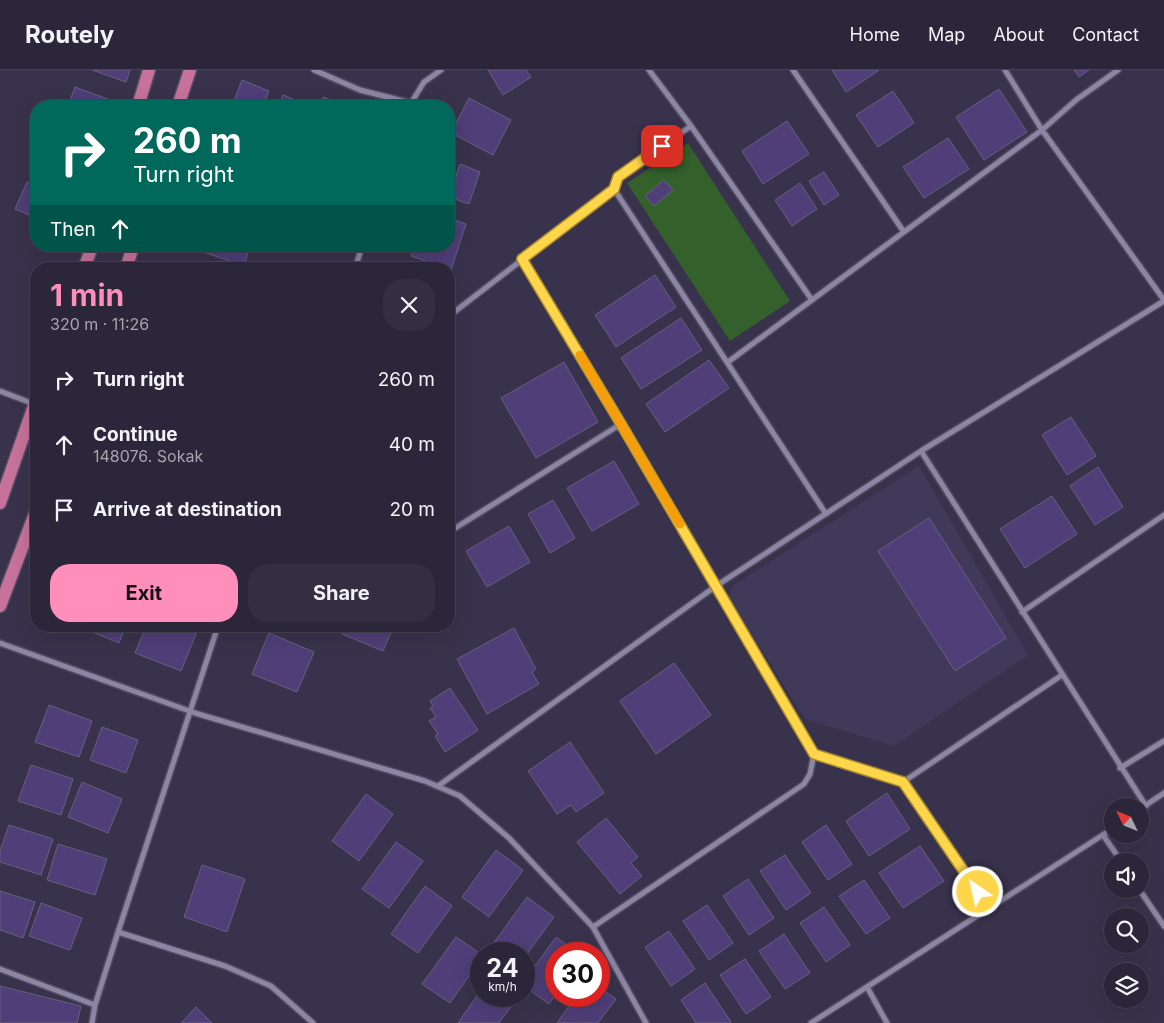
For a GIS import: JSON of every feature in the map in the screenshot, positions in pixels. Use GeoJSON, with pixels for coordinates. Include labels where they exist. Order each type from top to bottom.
{"type":"FeatureCollection","features":[{"type":"Feature","properties":{"kind":"main road"},"geometry":{"type":"LineString","coordinates":[[140,100],[149,70]]}},
{"type":"Feature","properties":{"kind":"main road"},"geometry":{"type":"LineString","coordinates":[[180,100],[190,70]]}},
{"type":"Feature","properties":{"kind":"main road"},"geometry":{"type":"LineString","coordinates":[[0,503],[30,416]]}},
{"type":"Feature","properties":{"kind":"main road"},"geometry":{"type":"LineString","coordinates":[[0,606],[30,527]]}},
{"type":"Feature","properties":{"kind":"street"},"geometry":{"type":"LineString","coordinates":[[314,70],[360,90],[394,100]]}},
{"type":"Feature","properties":{"kind":"street"},"geometry":{"type":"LineString","coordinates":[[414,100],[424,82],[441,70]]}},
{"type":"Feature","properties":{"kind":"street"},"geometry":{"type":"LineString","coordinates":[[649,70],[691,126],[812,300]]}},
{"type":"Feature","properties":{"kind":"street"},"geometry":{"type":"LineString","coordinates":[[793,70],[904,232]]}},
{"type":"Feature","properties":{"kind":"street"},"geometry":{"type":"LineString","coordinates":[[438,786],[716,586],[921,451],[1164,301],[1042,130],[1004,70]]}},
{"type":"Feature","properties":{"kind":"street"},"geometry":{"type":"LineString","coordinates":[[728,362],[1042,130],[1076,100],[1118,70]]}},
{"type":"Feature","properties":{"kind":"street"},"geometry":{"type":"LineString","coordinates":[[455,311],[614,189],[618,177],[691,126]]}},
{"type":"Feature","properties":{"kind":"street"},"geometry":{"type":"LineString","coordinates":[[614,189],[826,514]]}},
{"type":"Feature","properties":{"kind":"street"},"geometry":{"type":"LineString","coordinates":[[522,259],[814,754],[810,774],[804,784],[593,927]]}},
{"type":"Feature","properties":{"kind":"street"},"geometry":{"type":"LineString","coordinates":[[0,391],[30,400]]}},
{"type":"Feature","properties":{"kind":"street"},"geometry":{"type":"LineString","coordinates":[[455,528],[621,424]]}},
{"type":"Feature","properties":{"kind":"street"},"geometry":{"type":"LineString","coordinates":[[921,451],[1141,798]]}},
{"type":"Feature","properties":{"kind":"street"},"geometry":{"type":"LineString","coordinates":[[1022,612],[1164,516]]}},
{"type":"Feature","properties":{"kind":"street"},"geometry":{"type":"LineString","coordinates":[[92,1023],[95,1005],[118,932],[216,632]]}},
{"type":"Feature","properties":{"kind":"street"},"geometry":{"type":"LineString","coordinates":[[0,643],[190,711],[425,780],[460,796],[509,838],[593,927],[646,1023]]}},
{"type":"Feature","properties":{"kind":"street"},"geometry":{"type":"LineString","coordinates":[[903,782],[1062,675]]}},
{"type":"Feature","properties":{"kind":"street"},"geometry":{"type":"LineString","coordinates":[[1120,768],[1164,741]]}},
{"type":"Feature","properties":{"kind":"street"},"geometry":{"type":"LineString","coordinates":[[814,754],[903,782],[989,908]]}},
{"type":"Feature","properties":{"kind":"street"},"geometry":{"type":"LineString","coordinates":[[1149,804],[1164,792]]}},
{"type":"Feature","properties":{"kind":"street"},"geometry":{"type":"LineString","coordinates":[[810,1023],[1103,835],[1115,853]]}},
{"type":"Feature","properties":{"kind":"street"},"geometry":{"type":"LineString","coordinates":[[1145,898],[1164,926]]}},
{"type":"Feature","properties":{"kind":"street"},"geometry":{"type":"LineString","coordinates":[[118,932],[225,966],[270,986],[313,1023]]}},
{"type":"Feature","properties":{"kind":"street"},"geometry":{"type":"LineString","coordinates":[[0,969],[95,1005]]}},
{"type":"Feature","properties":{"kind":"street"},"geometry":{"type":"LineString","coordinates":[[867,987],[888,1023]]}},
{"type":"Feature","properties":{"kind":"shaded area"},"geometry":{"type":"Polygon","coordinates":[[[919,466],[1028,655],[894,746],[805,719],[728,597],[734,585],[919,466]]]}},
{"type":"Feature","properties":{"kind":"green space"},"geometry":{"type":"Polygon","coordinates":[[[688,143],[790,301],[730,341],[627,183],[688,143]]]}},
{"type":"Feature","properties":{"kind":"building"},"geometry":{"type":"Polygon","coordinates":[[[92,70],[130,70],[126,82],[92,70]]]}},
{"type":"Feature","properties":{"kind":"building"},"geometry":{"type":"Polygon","coordinates":[[[488,70],[526,70],[531,77],[503,95],[488,70]]]}},
{"type":"Feature","properties":{"kind":"building"},"geometry":{"type":"Polygon","coordinates":[[[832,70],[878,70],[878,71],[846,92],[832,70]]]}},
{"type":"Feature","properties":{"kind":"building"},"geometry":{"type":"Polygon","coordinates":[[[1074,70],[1089,70],[1079,77],[1074,70]]]}},
{"type":"Feature","properties":{"kind":"building"},"geometry":{"type":"Polygon","coordinates":[[[242,80],[269,91],[265,100],[234,100],[242,80]]]}},
{"type":"Feature","properties":{"kind":"building"},"geometry":{"type":"Polygon","coordinates":[[[75,87],[110,100],[70,100],[75,87]]]}},
{"type":"Feature","properties":{"kind":"building"},"geometry":{"type":"Polygon","coordinates":[[[999,89],[1027,132],[984,160],[956,117],[999,89]]]}},
{"type":"Feature","properties":{"kind":"building"},"geometry":{"type":"Polygon","coordinates":[[[893,91],[914,123],[878,147],[856,115],[893,91]]]}},
{"type":"Feature","properties":{"kind":"building"},"geometry":{"type":"Polygon","coordinates":[[[283,95],[295,100],[281,100],[283,95]]]}},
{"type":"Feature","properties":{"kind":"building"},"geometry":{"type":"Polygon","coordinates":[[[469,98],[511,120],[493,155],[455,135],[455,125],[469,98]]]}},
{"type":"Feature","properties":{"kind":"building"},"geometry":{"type":"Polygon","coordinates":[[[787,121],[809,154],[763,184],[742,151],[787,121]]]}},
{"type":"Feature","properties":{"kind":"building"},"geometry":{"type":"Polygon","coordinates":[[[948,138],[969,169],[924,198],[903,167],[948,138]]]}},
{"type":"Feature","properties":{"kind":"building"},"geometry":{"type":"Polygon","coordinates":[[[460,164],[480,172],[469,204],[455,199],[455,179],[460,164]]]}},
{"type":"Feature","properties":{"kind":"building"},"geometry":{"type":"Polygon","coordinates":[[[824,172],[839,195],[824,205],[809,181],[824,172]]]}},
{"type":"Feature","properties":{"kind":"building"},"geometry":{"type":"Polygon","coordinates":[[[664,180],[673,190],[654,206],[645,196],[664,180]]]}},
{"type":"Feature","properties":{"kind":"building"},"geometry":{"type":"Polygon","coordinates":[[[27,182],[30,183],[30,215],[15,209],[27,182]]]}},
{"type":"Feature","properties":{"kind":"building"},"geometry":{"type":"Polygon","coordinates":[[[800,183],[817,209],[792,226],[775,200],[800,183]]]}},
{"type":"Feature","properties":{"kind":"building"},"geometry":{"type":"Polygon","coordinates":[[[455,220],[466,224],[454,262],[428,262],[411,256],[413,252],[455,252],[455,220]]]}},
{"type":"Feature","properties":{"kind":"building"},"geometry":{"type":"Polygon","coordinates":[[[203,252],[248,252],[245,262],[232,262],[203,252]]]}},
{"type":"Feature","properties":{"kind":"building"},"geometry":{"type":"Polygon","coordinates":[[[655,275],[676,307],[616,347],[595,315],[655,275]]]}},
{"type":"Feature","properties":{"kind":"building"},"geometry":{"type":"Polygon","coordinates":[[[681,318],[702,350],[641,389],[621,358],[681,318]]]}},
{"type":"Feature","properties":{"kind":"building"},"geometry":{"type":"Polygon","coordinates":[[[709,360],[729,388],[665,432],[646,404],[709,360]]]}},
{"type":"Feature","properties":{"kind":"building"},"geometry":{"type":"Polygon","coordinates":[[[564,362],[598,422],[536,458],[501,398],[564,362]]]}},
{"type":"Feature","properties":{"kind":"building"},"geometry":{"type":"Polygon","coordinates":[[[1071,417],[1096,456],[1067,475],[1042,435],[1071,417]]]}},
{"type":"Feature","properties":{"kind":"building"},"geometry":{"type":"Polygon","coordinates":[[[614,461],[639,504],[592,531],[567,488],[614,461]]]}},
{"type":"Feature","properties":{"kind":"building"},"geometry":{"type":"Polygon","coordinates":[[[1098,467],[1123,507],[1095,525],[1070,486],[1098,467]]]}},
{"type":"Feature","properties":{"kind":"building"},"geometry":{"type":"Polygon","coordinates":[[[1052,496],[1077,534],[1025,568],[1000,529],[1052,496]]]}},
{"type":"Feature","properties":{"kind":"building"},"geometry":{"type":"Polygon","coordinates":[[[553,500],[575,538],[550,553],[528,514],[553,500]]]}},
{"type":"Feature","properties":{"kind":"building"},"geometry":{"type":"Polygon","coordinates":[[[929,518],[1006,638],[955,671],[878,551],[929,518]]]}},
{"type":"Feature","properties":{"kind":"building"},"geometry":{"type":"Polygon","coordinates":[[[509,526],[530,562],[487,587],[466,551],[509,526]]]}},
{"type":"Feature","properties":{"kind":"building"},"geometry":{"type":"Polygon","coordinates":[[[514,628],[536,669],[532,672],[539,684],[487,714],[457,659],[514,628]]]}},
{"type":"Feature","properties":{"kind":"building"},"geometry":{"type":"Polygon","coordinates":[[[92,632],[124,632],[119,643],[92,632]]]}},
{"type":"Feature","properties":{"kind":"building"},"geometry":{"type":"Polygon","coordinates":[[[144,632],[191,632],[196,634],[181,671],[135,653],[144,632]]]}},
{"type":"Feature","properties":{"kind":"building"},"geometry":{"type":"Polygon","coordinates":[[[343,632],[391,632],[383,651],[342,634],[343,632]]]}},
{"type":"Feature","properties":{"kind":"building"},"geometry":{"type":"Polygon","coordinates":[[[269,633],[314,652],[297,692],[252,674],[269,633]]]}},
{"type":"Feature","properties":{"kind":"building"},"geometry":{"type":"Polygon","coordinates":[[[674,663],[711,715],[656,754],[620,701],[674,663]]]}},
{"type":"Feature","properties":{"kind":"building"},"geometry":{"type":"Polygon","coordinates":[[[450,688],[478,730],[445,752],[435,736],[438,734],[429,721],[436,717],[430,708],[433,706],[430,701],[450,688]]]}},
{"type":"Feature","properties":{"kind":"building"},"geometry":{"type":"Polygon","coordinates":[[[49,705],[92,721],[79,757],[35,742],[49,705]]]}},
{"type":"Feature","properties":{"kind":"building"},"geometry":{"type":"Polygon","coordinates":[[[102,727],[138,740],[126,773],[90,760],[102,727]]]}},
{"type":"Feature","properties":{"kind":"building"},"geometry":{"type":"Polygon","coordinates":[[[570,742],[604,793],[576,812],[571,805],[557,814],[528,771],[570,742]]]}},
{"type":"Feature","properties":{"kind":"building"},"geometry":{"type":"Polygon","coordinates":[[[31,765],[73,779],[61,815],[18,801],[31,765]]]}},
{"type":"Feature","properties":{"kind":"building"},"geometry":{"type":"Polygon","coordinates":[[[82,782],[122,799],[108,833],[68,817],[82,782]]]}},
{"type":"Feature","properties":{"kind":"building"},"geometry":{"type":"Polygon","coordinates":[[[887,793],[910,829],[869,856],[846,821],[887,793]]]}},
{"type":"Feature","properties":{"kind":"building"},"geometry":{"type":"Polygon","coordinates":[[[366,794],[393,814],[359,861],[332,841],[366,794]]]}},
{"type":"Feature","properties":{"kind":"building"},"geometry":{"type":"Polygon","coordinates":[[[606,818],[638,857],[631,863],[642,876],[620,894],[577,842],[606,818]]]}},
{"type":"Feature","properties":{"kind":"building"},"geometry":{"type":"Polygon","coordinates":[[[9,825],[53,839],[41,875],[0,862],[0,851],[9,825]]]}},
{"type":"Feature","properties":{"kind":"building"},"geometry":{"type":"Polygon","coordinates":[[[826,825],[852,864],[828,880],[802,842],[826,825]]]}},
{"type":"Feature","properties":{"kind":"building"},"geometry":{"type":"Polygon","coordinates":[[[396,842],[423,861],[389,908],[362,889],[396,842]]]}},
{"type":"Feature","properties":{"kind":"building"},"geometry":{"type":"Polygon","coordinates":[[[58,844],[107,859],[95,895],[47,880],[58,844]]]}},
{"type":"Feature","properties":{"kind":"building"},"geometry":{"type":"Polygon","coordinates":[[[920,846],[944,881],[903,908],[879,873],[920,846]]]}},
{"type":"Feature","properties":{"kind":"building"},"geometry":{"type":"Polygon","coordinates":[[[496,850],[523,870],[489,917],[462,897],[496,850]]]}},
{"type":"Feature","properties":{"kind":"building"},"geometry":{"type":"Polygon","coordinates":[[[785,855],[811,893],[786,910],[760,871],[785,855]]]}},
{"type":"Feature","properties":{"kind":"building"},"geometry":{"type":"Polygon","coordinates":[[[202,865],[245,879],[227,932],[184,917],[202,865]]]}},
{"type":"Feature","properties":{"kind":"building"},"geometry":{"type":"Polygon","coordinates":[[[748,879],[774,918],[749,935],[723,896],[748,879]]]}},
{"type":"Feature","properties":{"kind":"building"},"geometry":{"type":"Polygon","coordinates":[[[864,880],[890,918],[866,934],[839,896],[864,880]]]}},
{"type":"Feature","properties":{"kind":"building"},"geometry":{"type":"Polygon","coordinates":[[[425,886],[452,906],[418,953],[391,934],[425,886]]]}},
{"type":"Feature","properties":{"kind":"building"},"geometry":{"type":"Polygon","coordinates":[[[0,891],[35,902],[23,938],[0,930],[0,891]]]}},
{"type":"Feature","properties":{"kind":"building"},"geometry":{"type":"Polygon","coordinates":[[[527,897],[554,917],[535,943],[494,942],[527,897]]]}},
{"type":"Feature","properties":{"kind":"building"},"geometry":{"type":"Polygon","coordinates":[[[41,903],[82,918],[70,950],[29,936],[41,903]]]}},
{"type":"Feature","properties":{"kind":"building"},"geometry":{"type":"Polygon","coordinates":[[[707,905],[733,943],[709,960],[683,921],[707,905]]]}},
{"type":"Feature","properties":{"kind":"building"},"geometry":{"type":"Polygon","coordinates":[[[824,907],[850,945],[826,962],[800,923],[824,907]]]}},
{"type":"Feature","properties":{"kind":"building"},"geometry":{"type":"Polygon","coordinates":[[[669,931],[695,969],[671,986],[645,947],[669,931]]]}},
{"type":"Feature","properties":{"kind":"building"},"geometry":{"type":"Polygon","coordinates":[[[784,934],[810,973],[785,989],[759,951],[784,934]]]}},
{"type":"Feature","properties":{"kind":"building"},"geometry":{"type":"Polygon","coordinates":[[[456,937],[470,947],[470,975],[450,1003],[422,984],[456,937]]]}},
{"type":"Feature","properties":{"kind":"building"},"geometry":{"type":"Polygon","coordinates":[[[556,937],[563,942],[552,942],[556,937]]]}},
{"type":"Feature","properties":{"kind":"building"},"geometry":{"type":"Polygon","coordinates":[[[545,952],[545,1001],[535,994],[535,966],[545,952]]]}},
{"type":"Feature","properties":{"kind":"building"},"geometry":{"type":"Polygon","coordinates":[[[745,959],[771,997],[746,1014],[720,975],[745,959]]]}},
{"type":"Feature","properties":{"kind":"building"},"geometry":{"type":"Polygon","coordinates":[[[705,983],[730,1023],[696,1023],[681,1000],[705,983]]]}},
{"type":"Feature","properties":{"kind":"building"},"geometry":{"type":"Polygon","coordinates":[[[0,986],[81,1006],[77,1023],[0,1023],[0,986]]]}},
{"type":"Feature","properties":{"kind":"building"},"geometry":{"type":"Polygon","coordinates":[[[610,995],[616,999],[610,1007],[610,995]]]}},
{"type":"Feature","properties":{"kind":"building"},"geometry":{"type":"Polygon","coordinates":[[[470,1006],[511,1007],[499,1023],[458,1023],[470,1006]]]}},
{"type":"Feature","properties":{"kind":"building"},"geometry":{"type":"Polygon","coordinates":[[[196,1007],[212,1023],[181,1023],[196,1007]]]}},
{"type":"Feature","properties":{"kind":"building"},"geometry":{"type":"Polygon","coordinates":[[[568,1007],[610,1007],[598,1023],[557,1023],[568,1007]]]}},
{"type":"Feature","properties":{"kind":"slow traffic"},"geometry":{"type":"LineString","coordinates":[[580,355],[680,524]]}},
{"type":"Feature","properties":{"kind":"route"},"geometry":{"type":"LineString","coordinates":[[662,146],[618,177],[614,189],[522,259],[814,754],[903,782],[978,892]]}}]}
